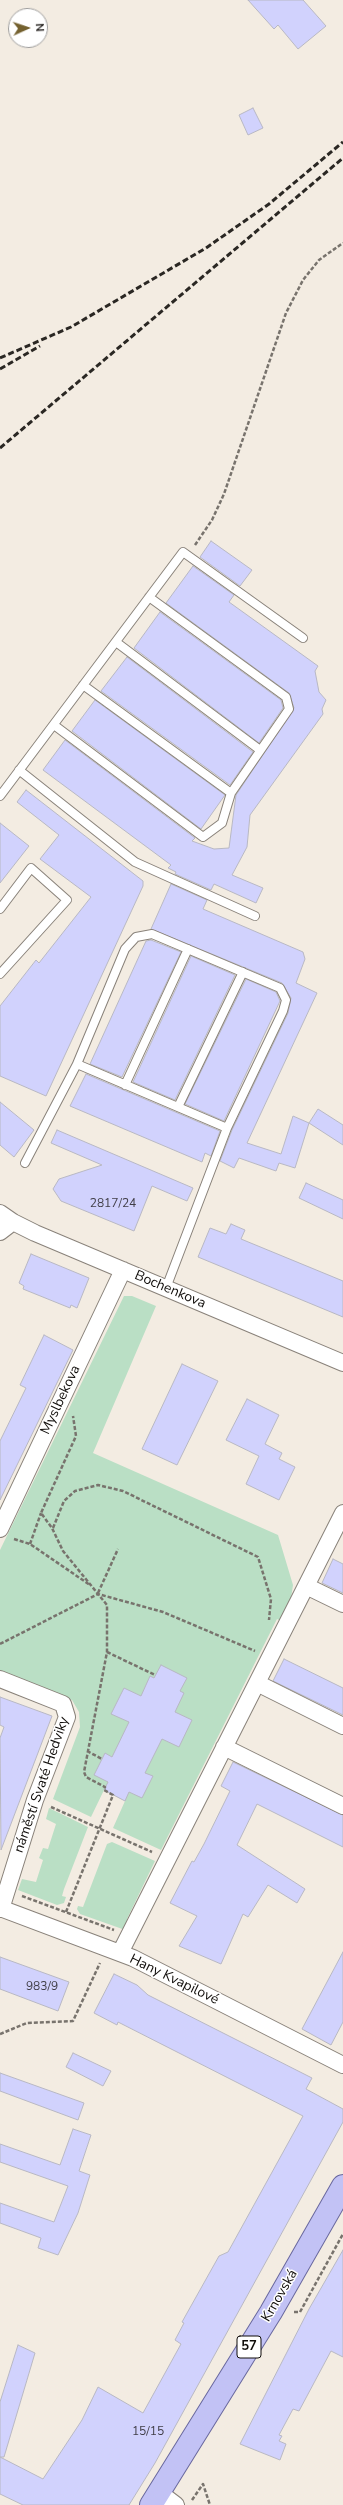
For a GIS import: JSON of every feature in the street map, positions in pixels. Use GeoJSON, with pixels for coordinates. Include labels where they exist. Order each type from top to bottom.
{"type":"FeatureCollection","features":[{"type":"Feature","properties":{"kind":"main road","name":"Krnovská"},"geometry":{"type":"LineString","coordinates":[[162,2501],[343,2186]]}},
{"type":"Feature","properties":{"kind":"street","name":"Bochenkova"},"geometry":{"type":"LineString","coordinates":[[4,1222],[123,1270],[343,1363]]}},
{"type":"Feature","properties":{"kind":"street","name":"Myslbekova"},"geometry":{"type":"LineString","coordinates":[[0,1529],[123,1270]]}},
{"type":"Feature","properties":{"kind":"street"},"geometry":{"type":"LineString","coordinates":[[113,1951],[130,1936],[167,1859],[343,1513]]}},
{"type":"Feature","properties":{"kind":"street"},"geometry":{"type":"LineString","coordinates":[[306,1586],[343,1604]]}},
{"type":"Feature","properties":{"kind":"street","name":"náměstí Svaté Hedviky"},"geometry":{"type":"LineString","coordinates":[[0,1680],[63,1704],[67,1717],[35,1800],[0,1909]]}},
{"type":"Feature","properties":{"kind":"street"},"geometry":{"type":"LineString","coordinates":[[257,1683],[343,1726]]}},
{"type":"Feature","properties":{"kind":"street"},"geometry":{"type":"LineString","coordinates":[[224,1747],[343,1806]]}},
{"type":"Feature","properties":{"kind":"street","name":"Hany Kvapilové"},"geometry":{"type":"LineString","coordinates":[[0,1909],[113,1951],[343,2065]]}},
{"type":"Feature","properties":{"kind":"lane"},"geometry":{"type":"LineString","coordinates":[[0,796],[183,552],[303,638]]}},
{"type":"Feature","properties":{"kind":"lane"},"geometry":{"type":"LineString","coordinates":[[54,725],[203,837],[222,823],[231,792],[289,709],[286,697],[149,597]]}},
{"type":"Feature","properties":{"kind":"lane"},"geometry":{"type":"LineString","coordinates":[[116,642],[260,750]]}},
{"type":"Feature","properties":{"kind":"lane"},"geometry":{"type":"LineString","coordinates":[[83,685],[231,792]]}},
{"type":"Feature","properties":{"kind":"lane"},"geometry":{"type":"LineString","coordinates":[[19,770],[136,862],[255,916]]}},
{"type":"Feature","properties":{"kind":"lane"},"geometry":{"type":"LineString","coordinates":[[0,909],[31,868],[67,900],[0,974]]}},
{"type":"Feature","properties":{"kind":"lane"},"geometry":{"type":"LineString","coordinates":[[25,1163],[77,1064],[125,949],[136,937],[152,934],[280,988],[286,1000],[283,1011],[227,1128],[166,1288]]}},
{"type":"Feature","properties":{"kind":"lane"},"geometry":{"type":"LineString","coordinates":[[125,1084],[188,949]]}},
{"type":"Feature","properties":{"kind":"lane"},"geometry":{"type":"LineString","coordinates":[[178,1107],[243,972]]}},
{"type":"Feature","properties":{"kind":"lane"},"geometry":{"type":"LineString","coordinates":[[77,1064],[227,1128]]}},
{"type":"Feature","properties":{"kind":"path"},"geometry":{"type":"LineString","coordinates":[[188,555],[212,520],[224,494],[286,313],[303,280],[315,264],[343,243]]}},
{"type":"Feature","properties":{"kind":"path"},"geometry":{"type":"LineString","coordinates":[[30,1544],[41,1513],[76,1436],[72,1410],[60,1402]]}},
{"type":"Feature","properties":{"kind":"path"},"geometry":{"type":"LineString","coordinates":[[52,1528],[64,1501],[75,1491],[98,1485],[123,1491],[258,1557],[271,1599],[268,1622]]}},
{"type":"Feature","properties":{"kind":"path"},"geometry":{"type":"LineString","coordinates":[[41,1513],[52,1528],[63,1550],[107,1605],[107,1652],[84,1765],[86,1777],[105,1787],[104,1790],[113,1795],[66,1912]]}},
{"type":"Feature","properties":{"kind":"path"},"geometry":{"type":"LineString","coordinates":[[23,1542],[30,1544],[94,1587]]}},
{"type":"Feature","properties":{"kind":"path"},"geometry":{"type":"LineString","coordinates":[[0,1644],[98,1594],[118,1549]]}},
{"type":"Feature","properties":{"kind":"path"},"geometry":{"type":"LineString","coordinates":[[98,1594],[163,1612],[270,1657]]}},
{"type":"Feature","properties":{"kind":"path"},"geometry":{"type":"LineString","coordinates":[[255,1650],[258,1643]]}},
{"type":"Feature","properties":{"kind":"path"},"geometry":{"type":"LineString","coordinates":[[107,1652],[156,1675]]}},
{"type":"Feature","properties":{"kind":"path"},"geometry":{"type":"LineString","coordinates":[[87,1752],[102,1758]]}},
{"type":"Feature","properties":{"kind":"path"},"geometry":{"type":"LineString","coordinates":[[35,1800],[167,1859]]}},
{"type":"Feature","properties":{"kind":"path"},"geometry":{"type":"LineString","coordinates":[[7,1891],[130,1936]]}},
{"type":"Feature","properties":{"kind":"path"},"geometry":{"type":"LineString","coordinates":[[0,2034],[27,2023],[72,2021],[113,1951]]}},
{"type":"Feature","properties":{"kind":"path"},"geometry":{"type":"LineString","coordinates":[[271,2312],[300,2312],[343,2234]]}},
{"type":"Feature","properties":{"kind":"path"},"geometry":{"type":"LineString","coordinates":[[189,2505],[203,2484],[210,2505]]}},
{"type":"Feature","properties":{"kind":"green space"},"geometry":{"type":"Polygon","coordinates":[[[124,1296],[132,1296],[156,1306],[93,1453],[278,1535],[293,1585],[287,1624],[277,1619],[161,1850],[113,1828],[125,1801],[104,1790],[91,1817],[53,1799],[80,1727],[79,1712],[72,1700],[0,1675],[0,1550],[124,1296]]]}},
{"type":"Feature","properties":{"kind":"green space"},"geometry":{"type":"Polygon","coordinates":[[[49,1808],[88,1827],[64,1889],[62,1896],[66,1897],[64,1903],[57,1905],[18,1890],[22,1879],[36,1882],[43,1860],[39,1858],[43,1848],[48,1849],[56,1824],[46,1819],[49,1808]]]}},
{"type":"Feature","properties":{"kind":"green space"},"geometry":{"type":"Polygon","coordinates":[[[112,1842],[155,1861],[127,1919],[132,1922],[128,1931],[80,1914],[77,1909],[78,1906],[83,1907],[107,1844],[112,1842]]]}},
{"type":"Feature","properties":{"kind":"building"},"geometry":{"type":"Polygon","coordinates":[[[248,0],[303,0],[326,26],[298,49],[278,25],[274,29],[248,0]]]}},
{"type":"Feature","properties":{"kind":"building"},"geometry":{"type":"Polygon","coordinates":[[[253,108],[263,128],[248,135],[239,115],[253,108]]]}},
{"type":"Feature","properties":{"kind":"building"},"geometry":{"type":"Polygon","coordinates":[[[211,541],[252,570],[240,586],[200,557],[211,541]]]}},
{"type":"Feature","properties":{"kind":"building"},"geometry":{"type":"Polygon","coordinates":[[[193,566],[234,595],[229,602],[318,666],[315,671],[319,692],[326,700],[322,709],[323,714],[250,815],[247,847],[232,875],[263,888],[256,903],[214,884],[211,890],[175,874],[176,872],[168,868],[171,865],[43,770],[65,740],[195,838],[192,841],[214,849],[229,848],[236,795],[294,708],[289,693],[166,603],[193,566]]]}},
{"type":"Feature","properties":{"kind":"building"},"geometry":{"type":"Polygon","coordinates":[[[160,612],[281,700],[283,708],[259,743],[134,648],[160,612]]]}},
{"type":"Feature","properties":{"kind":"building"},"geometry":{"type":"Polygon","coordinates":[[[127,657],[253,752],[230,785],[101,691],[127,657]]]}},
{"type":"Feature","properties":{"kind":"building"},"geometry":{"type":"Polygon","coordinates":[[[95,700],[225,795],[201,829],[72,731],[95,700]]]}},
{"type":"Feature","properties":{"kind":"building"},"geometry":{"type":"Polygon","coordinates":[[[26,790],[143,881],[143,886],[46,1096],[0,1076],[0,1006],[36,960],[39,963],[91,897],[40,859],[59,835],[17,802],[26,790]]]}},
{"type":"Feature","properties":{"kind":"building"},"geometry":{"type":"Polygon","coordinates":[[[0,823],[29,846],[0,883],[0,823]]]}},
{"type":"Feature","properties":{"kind":"building"},"geometry":{"type":"Polygon","coordinates":[[[171,884],[207,900],[203,909],[303,952],[305,959],[296,983],[317,993],[247,1143],[281,1154],[293,1116],[309,1123],[295,1168],[279,1163],[276,1171],[239,1158],[234,1168],[220,1161],[232,1130],[288,1013],[291,998],[282,983],[151,929],[171,884]]]}},
{"type":"Feature","properties":{"kind":"building"},"geometry":{"type":"Polygon","coordinates":[[[151,940],[181,952],[122,1077],[90,1064],[146,941],[151,940]]]}},
{"type":"Feature","properties":{"kind":"building"},"geometry":{"type":"Polygon","coordinates":[[[191,956],[235,975],[175,1100],[133,1082],[191,956]]]}},
{"type":"Feature","properties":{"kind":"building"},"geometry":{"type":"Polygon","coordinates":[[[246,979],[276,992],[280,1001],[224,1121],[185,1104],[246,979]]]}},
{"type":"Feature","properties":{"kind":"building"},"geometry":{"type":"Polygon","coordinates":[[[86,1074],[220,1131],[211,1156],[205,1153],[202,1162],[70,1106],[86,1074]]]}},
{"type":"Feature","properties":{"kind":"building"},"geometry":{"type":"Polygon","coordinates":[[[0,1102],[34,1130],[14,1157],[0,1145],[0,1102]]]}},
{"type":"Feature","properties":{"kind":"building"},"geometry":{"type":"Polygon","coordinates":[[[318,1109],[343,1125],[343,1145],[309,1123],[318,1109]]]}},
{"type":"Feature","properties":{"kind":"building"},"geometry":{"type":"Polygon","coordinates":[[[57,1130],[193,1188],[187,1201],[152,1186],[134,1231],[61,1201],[53,1189],[59,1179],[102,1165],[51,1143],[57,1130]]]}},
{"type":"Feature","properties":{"kind":"building"},"geometry":{"type":"Polygon","coordinates":[[[306,1183],[343,1200],[343,1219],[299,1198],[306,1183]]]}},
{"type":"Feature","properties":{"kind":"building"},"geometry":{"type":"Polygon","coordinates":[[[231,1224],[245,1230],[241,1239],[343,1281],[343,1317],[198,1257],[210,1228],[226,1234],[231,1224]]]}},
{"type":"Feature","properties":{"kind":"building"},"geometry":{"type":"Polygon","coordinates":[[[31,1254],[89,1278],[77,1308],[71,1305],[70,1308],[23,1289],[24,1286],[19,1283],[31,1254]]]}},
{"type":"Feature","properties":{"kind":"building"},"geometry":{"type":"Polygon","coordinates":[[[44,1335],[73,1350],[0,1500],[0,1441],[26,1388],[20,1385],[44,1335]]]}},
{"type":"Feature","properties":{"kind":"building"},"geometry":{"type":"Polygon","coordinates":[[[182,1364],[218,1381],[177,1465],[142,1449],[182,1364]]]}},
{"type":"Feature","properties":{"kind":"building"},"geometry":{"type":"Polygon","coordinates":[[[247,1399],[279,1415],[265,1444],[282,1453],[279,1459],[295,1467],[279,1500],[246,1484],[259,1456],[226,1440],[247,1399]]]}},
{"type":"Feature","properties":{"kind":"building"},"geometry":{"type":"Polygon","coordinates":[[[333,1559],[343,1564],[343,1593],[322,1583],[333,1559]]]}},
{"type":"Feature","properties":{"kind":"building"},"geometry":{"type":"Polygon","coordinates":[[[284,1659],[343,1688],[343,1715],[273,1681],[284,1659]]]}},
{"type":"Feature","properties":{"kind":"building"},"geometry":{"type":"Polygon","coordinates":[[[161,1665],[187,1678],[180,1691],[184,1693],[175,1712],[192,1720],[179,1747],[162,1739],[145,1773],[153,1776],[142,1798],[129,1792],[125,1801],[104,1790],[108,1782],[94,1775],[105,1753],[112,1757],[129,1722],[111,1714],[124,1688],[141,1696],[150,1676],[154,1678],[161,1665]]]}},
{"type":"Feature","properties":{"kind":"building"},"geometry":{"type":"Polygon","coordinates":[[[0,1697],[52,1716],[1,1850],[0,1738],[4,1727],[0,1725],[0,1697]]]}},
{"type":"Feature","properties":{"kind":"building"},"geometry":{"type":"Polygon","coordinates":[[[233,1762],[343,1815],[343,1847],[257,1804],[237,1845],[305,1889],[297,1903],[268,1885],[248,1917],[243,1914],[221,1964],[179,1946],[197,1916],[170,1903],[192,1861],[194,1862],[204,1844],[230,1791],[221,1786],[233,1762]]]}},
{"type":"Feature","properties":{"kind":"building"},"geometry":{"type":"Polygon","coordinates":[[[343,1952],[343,2022],[331,2045],[302,2029],[343,1952]]]}},
{"type":"Feature","properties":{"kind":"building"},"geometry":{"type":"Polygon","coordinates":[[[0,1957],[69,1982],[58,2011],[0,1989],[0,1957]]]}},
{"type":"Feature","properties":{"kind":"building"},"geometry":{"type":"Polygon","coordinates":[[[114,1974],[137,1985],[148,1995],[312,2078],[306,2089],[343,2109],[343,2122],[155,2463],[129,2505],[23,2505],[0,2494],[0,2457],[43,2479],[82,2420],[98,2387],[143,2413],[181,2344],[175,2340],[184,2323],[182,2322],[219,2256],[228,2252],[303,2116],[118,2022],[117,2025],[94,2013],[114,1974]]]}},
{"type":"Feature","properties":{"kind":"building"},"geometry":{"type":"Polygon","coordinates":[[[73,2053],[111,2071],[103,2086],[66,2067],[73,2053]]]}},
{"type":"Feature","properties":{"kind":"building"},"geometry":{"type":"Polygon","coordinates":[[[0,2073],[84,2103],[78,2120],[0,2091],[0,2073]]]}},
{"type":"Feature","properties":{"kind":"building"},"geometry":{"type":"Polygon","coordinates":[[[73,2129],[91,2135],[79,2171],[90,2175],[78,2213],[58,2255],[38,2248],[41,2238],[0,2223],[0,2203],[54,2222],[68,2186],[0,2162],[0,2144],[60,2165],[73,2129]]]}},
{"type":"Feature","properties":{"kind":"building"},"geometry":{"type":"Polygon","coordinates":[[[343,2250],[343,2357],[331,2351],[299,2411],[293,2409],[279,2435],[282,2436],[279,2441],[286,2444],[280,2460],[240,2444],[309,2309],[343,2250]]]}},
{"type":"Feature","properties":{"kind":"building"},"geometry":{"type":"Polygon","coordinates":[[[18,2345],[35,2353],[4,2457],[0,2457],[0,2402],[18,2345]]]}},
{"type":"Feature","properties":{"kind":"railway"},"geometry":{"type":"LineString","coordinates":[[0,358],[71,327],[206,248],[269,204],[343,142]]}},
{"type":"Feature","properties":{"kind":"railway"},"geometry":{"type":"LineString","coordinates":[[0,448],[343,158]]}},
{"type":"Feature","properties":{"kind":"railway"},"geometry":{"type":"LineString","coordinates":[[0,369],[40,346]]}}]}
